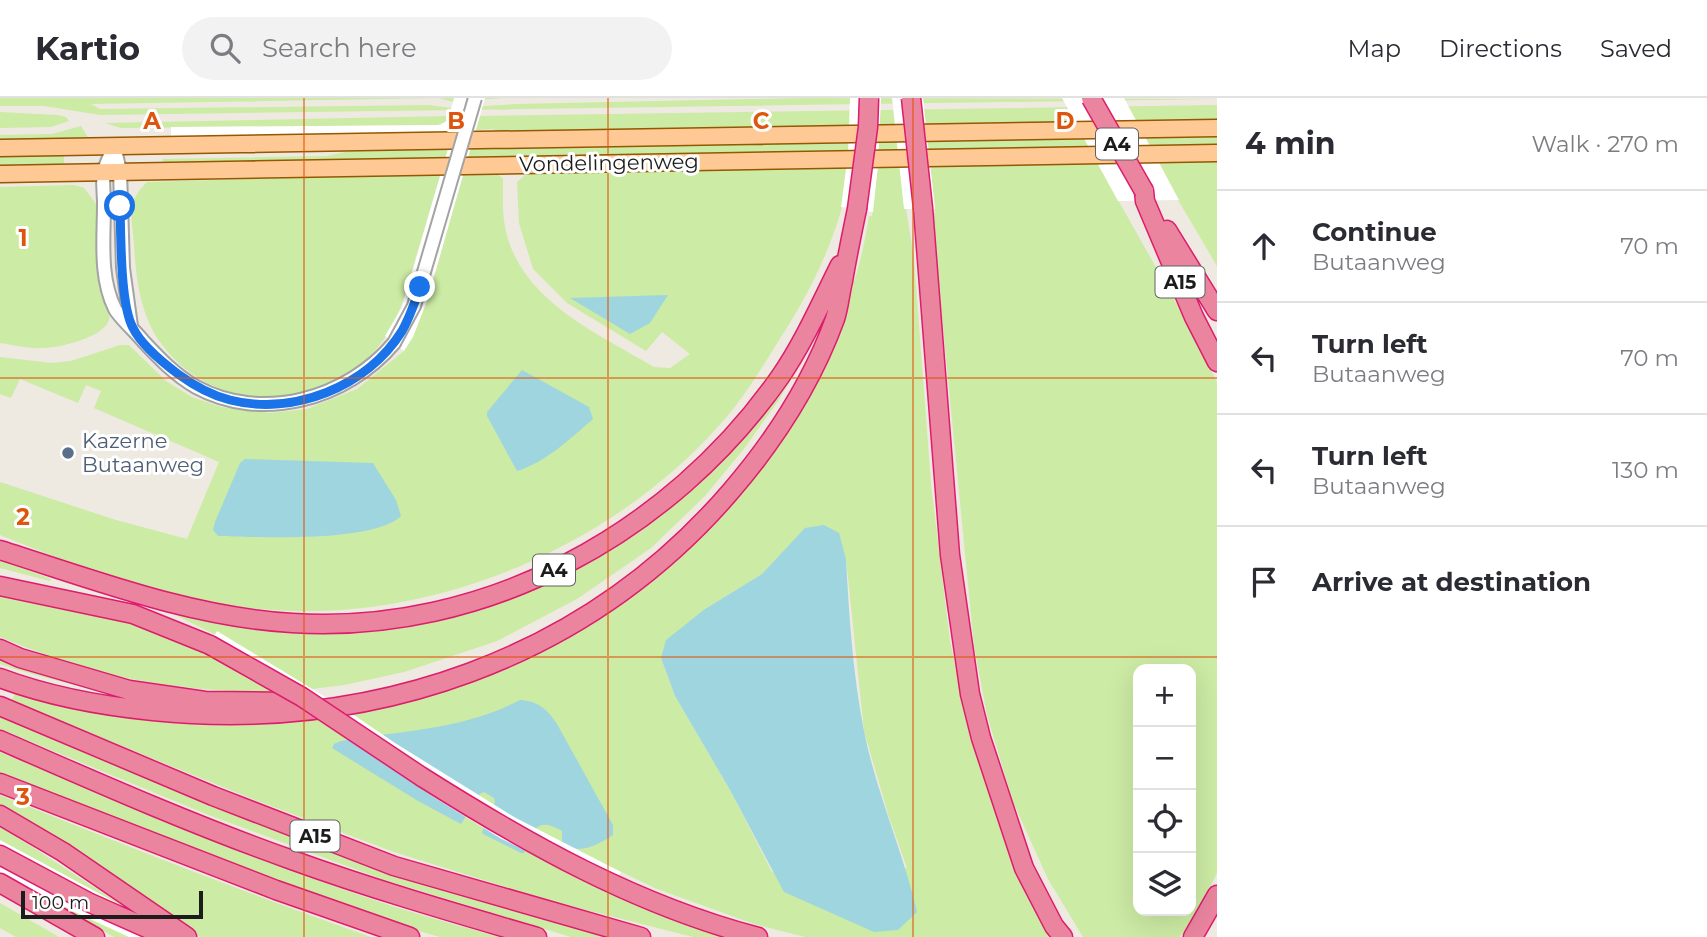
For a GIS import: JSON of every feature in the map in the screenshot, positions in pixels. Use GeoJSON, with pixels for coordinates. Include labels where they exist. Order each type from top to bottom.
{"type":"FeatureCollection","features":[{"type":"Feature","properties":{"kind":"highway","name":"A4"},"geometry":{"type":"LineString","coordinates":[[0,678],[22,687],[83,701],[182,714],[248,716],[352,706],[414,691],[489,664],[556,635],[607,603],[653,570],[707,519],[752,467],[781,426],[814,368],[836,317],[856,209],[870,98]]}},
{"type":"Feature","properties":{"kind":"highway"},"geometry":{"type":"LineString","coordinates":[[911,98],[923,208],[950,555],[970,694],[981,738],[1024,868],[1058,931]]}},
{"type":"Feature","properties":{"kind":"highway","name":"A4"},"geometry":{"type":"LineString","coordinates":[[1091,98],[1146,197]]}},
{"type":"Feature","properties":{"kind":"highway","name":"A15"},"geometry":{"type":"LineString","coordinates":[[1146,197],[1217,311]]}},
{"type":"Feature","properties":{"kind":"highway","name":"A15"},"geometry":{"type":"LineString","coordinates":[[1146,197],[1194,317],[1217,362]]}},
{"type":"Feature","properties":{"kind":"highway","name":"A4"},"geometry":{"type":"LineString","coordinates":[[0,550],[187,607],[290,623],[349,625],[412,618],[494,594],[533,580],[587,553],[648,515],[697,473],[724,446],[780,376],[808,329],[849,246]]}},
{"type":"Feature","properties":{"kind":"highway"},"geometry":{"type":"LineString","coordinates":[[0,550],[144,607],[193,637]]}},
{"type":"Feature","properties":{"kind":"highway"},"geometry":{"type":"LineString","coordinates":[[0,586],[114,609],[193,637],[302,697],[482,815],[538,847],[613,886],[687,916],[758,937]]}},
{"type":"Feature","properties":{"kind":"highway","name":"A4"},"geometry":{"type":"LineString","coordinates":[[0,649],[129,690],[205,701],[347,699],[414,691]]}},
{"type":"Feature","properties":{"kind":"highway","name":"A15"},"geometry":{"type":"LineString","coordinates":[[0,706],[213,796],[394,866],[641,937]]}},
{"type":"Feature","properties":{"kind":"highway","name":"A15"},"geometry":{"type":"LineString","coordinates":[[0,740],[122,793],[291,860],[459,915],[537,937]]}},
{"type":"Feature","properties":{"kind":"highway"},"geometry":{"type":"LineString","coordinates":[[0,783],[275,890],[410,937]]}},
{"type":"Feature","properties":{"kind":"highway"},"geometry":{"type":"LineString","coordinates":[[0,816],[64,852],[187,937]]}},
{"type":"Feature","properties":{"kind":"highway"},"geometry":{"type":"LineString","coordinates":[[0,855],[88,902],[167,937]]}},
{"type":"Feature","properties":{"kind":"highway"},"geometry":{"type":"LineString","coordinates":[[0,883],[95,937]]}},
{"type":"Feature","properties":{"kind":"highway"},"geometry":{"type":"LineString","coordinates":[[1193,937],[1217,895]]}},
{"type":"Feature","properties":{"kind":"main road","name":"Vondelingenweg"},"geometry":{"type":"LineString","coordinates":[[0,148],[1217,128]]}},
{"type":"Feature","properties":{"kind":"main road","name":"Vondelingenweg"},"geometry":{"type":"LineString","coordinates":[[0,174],[1217,153]]}},
{"type":"Feature","properties":{"kind":"street"},"geometry":{"type":"LineString","coordinates":[[114,146],[104,268],[122,311],[132,326],[163,363],[196,387],[230,400],[271,404],[308,400],[337,389],[370,367],[394,343],[414,306],[475,98]]}},
{"type":"Feature","properties":{"kind":"street"},"geometry":{"type":"LineString","coordinates":[[112,172],[123,268],[122,311]]}},
{"type":"Feature","properties":{"kind":"green space"},"geometry":{"type":"Polygon","coordinates":[[[0,98],[439,98],[91,104],[100,109],[429,105],[451,108],[517,104],[806,98],[1217,99],[100,115],[44,106],[0,106],[0,98]]]}},
{"type":"Feature","properties":{"kind":"green space"},"geometry":{"type":"Polygon","coordinates":[[[439,98],[503,98],[453,102],[439,98]]]}},
{"type":"Feature","properties":{"kind":"green space"},"geometry":{"type":"Polygon","coordinates":[[[1217,105],[1217,120],[495,132],[494,129],[476,130],[480,116],[1217,105]]]}},
{"type":"Feature","properties":{"kind":"green space"},"geometry":{"type":"Polygon","coordinates":[[[0,112],[57,115],[66,117],[69,121],[51,127],[0,128],[0,112]]]}},
{"type":"Feature","properties":{"kind":"green space"},"geometry":{"type":"Polygon","coordinates":[[[449,116],[446,122],[437,125],[121,128],[105,123],[449,116]]]}},
{"type":"Feature","properties":{"kind":"green space"},"geometry":{"type":"Polygon","coordinates":[[[81,126],[89,139],[0,141],[0,135],[52,134],[81,126]]]}},
{"type":"Feature","properties":{"kind":"green space"},"geometry":{"type":"Polygon","coordinates":[[[1217,135],[1217,145],[163,162],[163,159],[327,156],[358,149],[1217,135]]]}},
{"type":"Feature","properties":{"kind":"green space"},"geometry":{"type":"Polygon","coordinates":[[[64,154],[64,164],[0,165],[0,156],[64,154]]]}},
{"type":"Feature","properties":{"kind":"green space"},"geometry":{"type":"Polygon","coordinates":[[[1217,159],[1217,266],[1158,160],[1217,159]]]}},
{"type":"Feature","properties":{"kind":"green space"},"geometry":{"type":"Polygon","coordinates":[[[1096,161],[1184,317],[1217,382],[1217,873],[1196,913],[1196,664],[1133,664],[1133,916],[1194,916],[1180,937],[1083,937],[1048,879],[1013,802],[987,715],[974,646],[932,214],[935,213],[930,164],[1096,161]]]}},
{"type":"Feature","properties":{"kind":"green space"},"geometry":{"type":"Polygon","coordinates":[[[878,165],[899,165],[914,259],[931,484],[950,641],[968,728],[1003,833],[1058,937],[805,937],[754,924],[657,889],[590,857],[556,867],[610,893],[734,937],[693,937],[551,901],[394,852],[245,796],[11,701],[15,694],[96,713],[179,724],[235,725],[322,718],[407,701],[488,675],[565,638],[636,593],[700,537],[757,472],[804,398],[826,354],[845,310],[865,241],[869,216],[872,216],[878,165]],[[805,529],[762,574],[705,609],[661,658],[675,696],[730,790],[772,872],[907,868],[864,731],[846,559],[805,529]]]}},
{"type":"Feature","properties":{"kind":"green space"},"geometry":{"type":"Polygon","coordinates":[[[847,166],[842,208],[822,263],[788,325],[734,408],[692,454],[644,494],[592,530],[535,559],[476,583],[415,599],[353,609],[291,611],[214,603],[178,596],[107,576],[0,535],[0,482],[116,520],[187,539],[219,462],[94,408],[101,391],[86,385],[78,403],[20,379],[11,398],[0,394],[0,357],[51,363],[71,361],[120,345],[129,345],[166,381],[192,397],[221,407],[270,413],[307,409],[357,389],[404,351],[427,301],[464,172],[494,171],[503,179],[505,227],[513,253],[526,275],[563,312],[585,327],[654,367],[670,368],[690,354],[662,332],[646,351],[567,303],[533,269],[519,223],[517,182],[530,171],[847,166]]]}},
{"type":"Feature","properties":{"kind":"green space"},"geometry":{"type":"Polygon","coordinates":[[[441,173],[395,320],[384,339],[361,364],[334,382],[304,393],[272,398],[241,395],[211,385],[183,367],[153,331],[140,295],[131,218],[135,197],[147,182],[441,173]]]}},
{"type":"Feature","properties":{"kind":"green space"},"geometry":{"type":"Polygon","coordinates":[[[74,185],[84,188],[97,205],[100,267],[96,267],[109,319],[100,331],[91,336],[60,346],[32,348],[0,343],[0,187],[74,185]]]}},
{"type":"Feature","properties":{"kind":"green space"},"geometry":{"type":"Polygon","coordinates":[[[801,360],[779,400],[743,450],[705,496],[651,548],[577,599],[497,641],[404,672],[312,689],[218,632],[216,635],[149,602],[200,617],[435,618],[629,535],[801,360]]]}},
{"type":"Feature","properties":{"kind":"green space"},"geometry":{"type":"Polygon","coordinates":[[[0,559],[51,579],[50,581],[0,568],[0,559]]]}},
{"type":"Feature","properties":{"kind":"green space"},"geometry":{"type":"Polygon","coordinates":[[[0,590],[120,616],[208,650],[280,693],[214,690],[129,679],[67,662],[0,637],[0,590]]]}},
{"type":"Feature","properties":{"kind":"green space"},"geometry":{"type":"Polygon","coordinates":[[[0,657],[134,696],[33,674],[0,664],[0,657]]]}},
{"type":"Feature","properties":{"kind":"green space"},"geometry":{"type":"Polygon","coordinates":[[[0,711],[211,802],[619,937],[571,937],[382,879],[206,814],[0,729],[0,711]]]}},
{"type":"Feature","properties":{"kind":"green space"},"geometry":{"type":"Polygon","coordinates":[[[0,752],[293,871],[392,906],[499,937],[440,937],[342,909],[0,775],[0,752]]]}},
{"type":"Feature","properties":{"kind":"green space"},"geometry":{"type":"Polygon","coordinates":[[[0,795],[371,937],[200,937],[0,808],[0,795]]]}},
{"type":"Feature","properties":{"kind":"green space"},"geometry":{"type":"Polygon","coordinates":[[[0,826],[171,937],[114,937],[0,874],[0,826]]]}},
{"type":"Feature","properties":{"kind":"green space"},"geometry":{"type":"Polygon","coordinates":[[[0,903],[59,937],[16,937],[0,928],[0,903]]]}},
{"type":"Feature","properties":{"kind":"water"},"geometry":{"type":"Polygon","coordinates":[[[668,295],[650,323],[630,334],[570,298],[668,295]]]}},
{"type":"Feature","properties":{"kind":"water"},"geometry":{"type":"Polygon","coordinates":[[[522,370],[589,407],[593,419],[548,456],[517,471],[487,412],[522,370]]]}},
{"type":"Feature","properties":{"kind":"water"},"geometry":{"type":"Polygon","coordinates":[[[245,459],[373,463],[396,500],[401,516],[387,525],[342,534],[218,536],[213,530],[215,522],[240,463],[245,459]]]}},
{"type":"Feature","properties":{"kind":"water"},"geometry":{"type":"Polygon","coordinates":[[[824,525],[839,533],[846,559],[854,667],[864,731],[917,912],[898,930],[874,932],[784,892],[730,790],[675,696],[661,658],[666,640],[705,609],[762,574],[805,528],[824,525]]]}},
{"type":"Feature","properties":{"kind":"water"},"geometry":{"type":"Polygon","coordinates":[[[520,700],[542,707],[557,724],[613,825],[613,835],[594,845],[574,849],[562,843],[562,831],[541,825],[534,832],[524,853],[521,853],[483,834],[495,802],[494,798],[484,792],[461,824],[332,748],[341,741],[432,728],[477,718],[520,700]]]}},
{"type":"Feature","properties":{"kind":"pier"},"geometry":{"type":"Polygon","coordinates":[[[454,98],[485,98],[427,301],[413,337],[404,351],[385,336],[402,307],[452,135],[171,136],[171,127],[440,125],[448,120],[454,98]]]}},
{"type":"Feature","properties":{"kind":"pier"},"geometry":{"type":"Polygon","coordinates":[[[850,98],[881,98],[873,212],[841,207],[848,154],[850,98]]]}},
{"type":"Feature","properties":{"kind":"pier"},"geometry":{"type":"Polygon","coordinates":[[[892,98],[923,98],[935,209],[904,209],[892,98]]]}},
{"type":"Feature","properties":{"kind":"pier"},"geometry":{"type":"Polygon","coordinates":[[[1062,98],[1124,98],[1179,200],[1118,201],[1062,98]]]}},
{"type":"Feature","properties":{"kind":"pier"},"geometry":{"type":"Polygon","coordinates":[[[217,631],[514,817],[621,872],[610,893],[500,838],[435,798],[280,693],[206,652],[217,631]]]}},
{"type":"Feature","properties":{"kind":"pier"},"geometry":{"type":"Polygon","coordinates":[[[0,840],[152,922],[186,937],[129,937],[0,873],[0,840]]]}},
{"type":"Feature","properties":{"kind":"place","name":"Kazerne Butaanweg"},"geometry":{"type":"Point","coordinates":[68,453]}},
{"type":"Feature","properties":{"kind":"route"},"geometry":{"type":"LineString","coordinates":[[120,206],[123,268],[132,326],[163,363],[196,387],[230,400],[271,404],[308,400],[337,389],[358,376],[394,343],[414,306],[420,287]]}}]}
